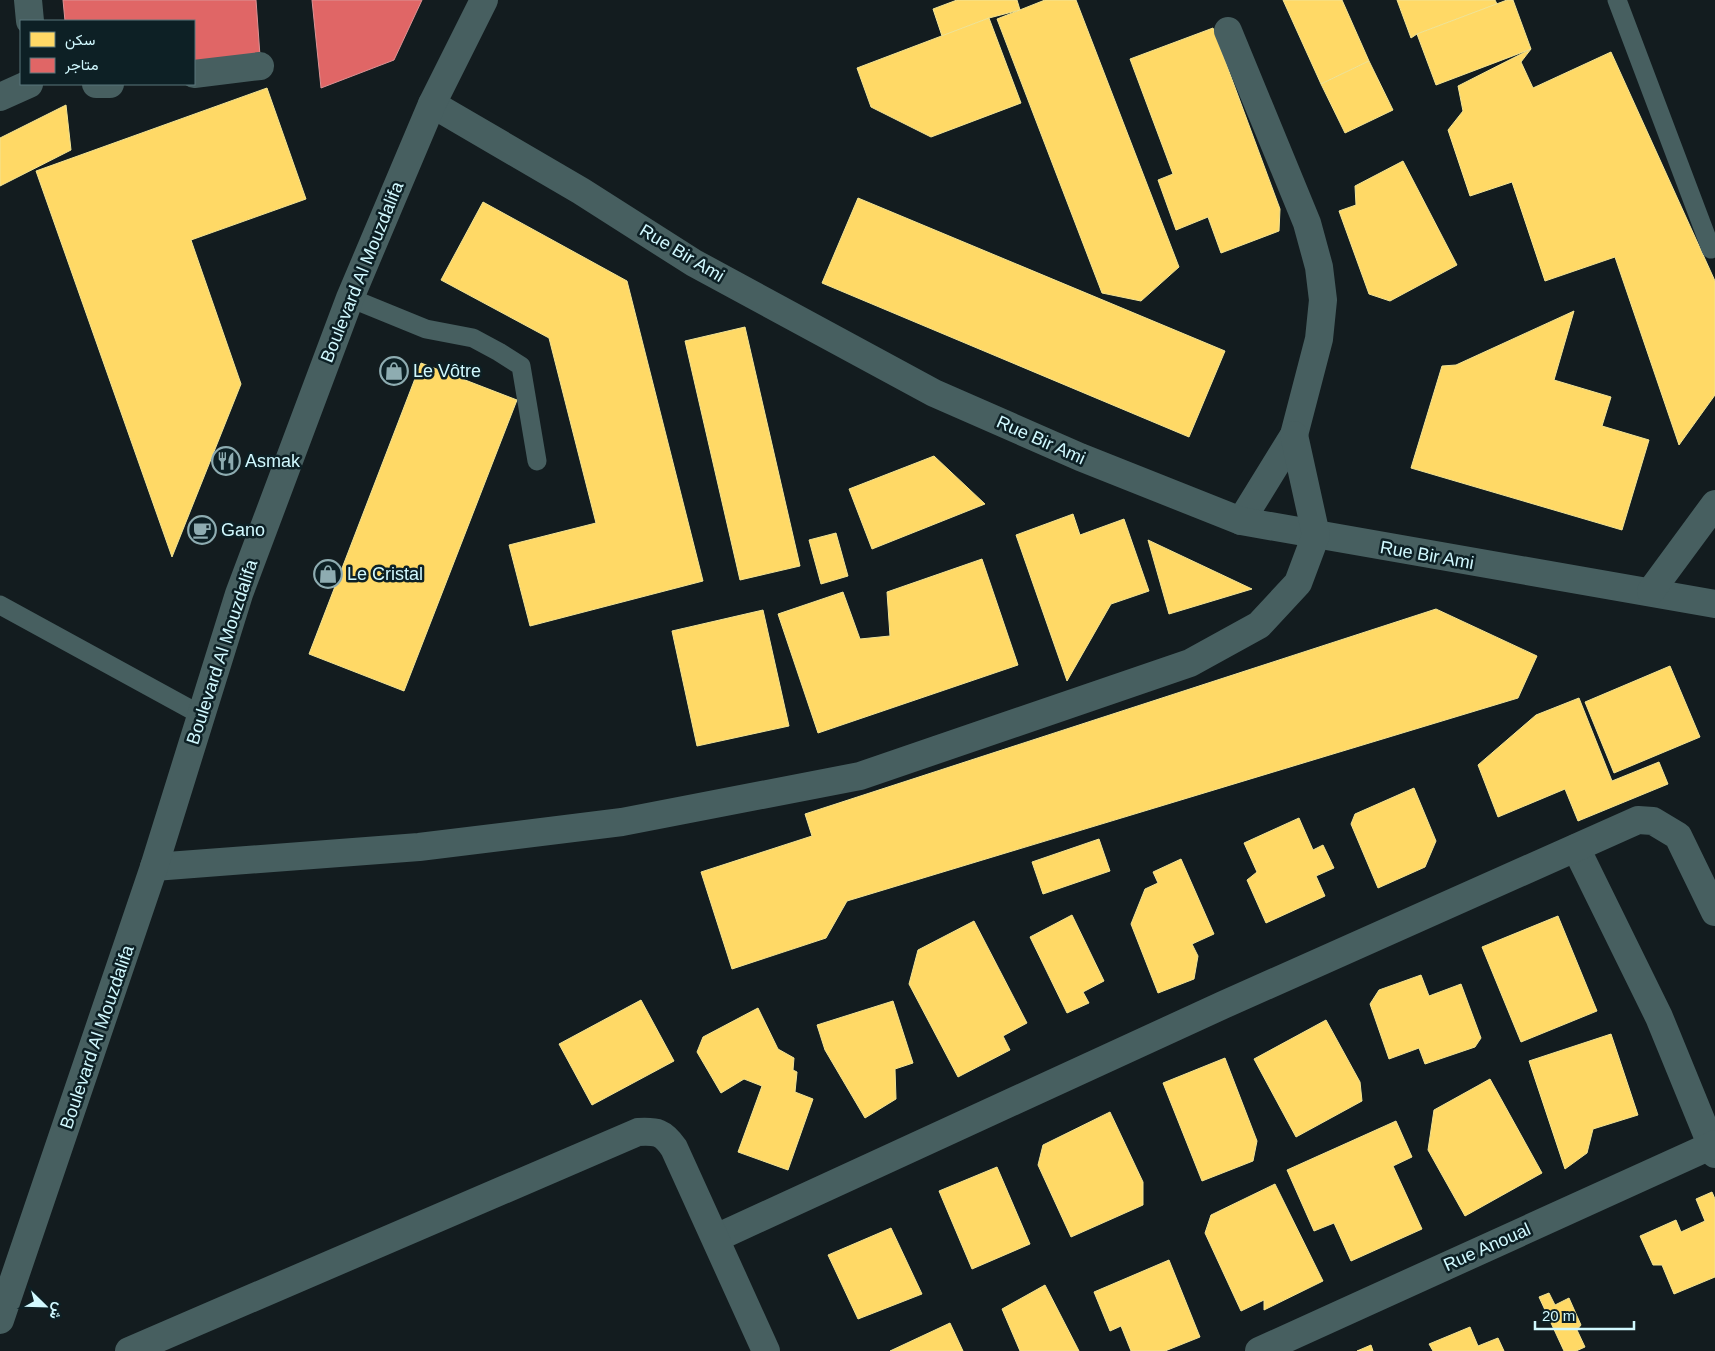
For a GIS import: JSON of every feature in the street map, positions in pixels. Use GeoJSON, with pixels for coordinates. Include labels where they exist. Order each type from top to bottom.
{"type":"FeatureCollection","features":[{"type":"Feature","properties":{"kind":"street"},"geometry":{"type":"LineString","coordinates":[[28,0],[30,20]]}},
{"type":"Feature","properties":{"kind":"street","name":"Boulevard Al Mouzdalifa"},"geometry":{"type":"LineString","coordinates":[[0,1320],[154,867],[239,594],[350,298],[432,104],[484,0]]}},
{"type":"Feature","properties":{"kind":"street"},"geometry":{"type":"LineString","coordinates":[[1228,31],[1308,223],[1319,267],[1323,300],[1319,339],[1294,436],[1241,521]]}},
{"type":"Feature","properties":{"kind":"street"},"geometry":{"type":"LineString","coordinates":[[195,74],[260,66]]}},
{"type":"Feature","properties":{"kind":"street"},"geometry":{"type":"LineString","coordinates":[[0,97],[27,85]]}},
{"type":"Feature","properties":{"kind":"street","name":"Rue Bir Ami"},"geometry":{"type":"LineString","coordinates":[[432,104],[581,191],[694,262],[934,393],[1080,457],[1241,521],[1715,604]]}},
{"type":"Feature","properties":{"kind":"street"},"geometry":{"type":"LineString","coordinates":[[154,867],[419,847],[622,822],[860,776],[1190,663],[1259,625],[1298,583],[1316,535],[1294,436]]}},
{"type":"Feature","properties":{"kind":"street"},"geometry":{"type":"LineString","coordinates":[[1651,592],[1715,504]]}},
{"type":"Feature","properties":{"kind":"street"},"geometry":{"type":"LineString","coordinates":[[716,1238],[1223,1005],[1638,820],[1653,821],[1678,836],[1715,912]]}},
{"type":"Feature","properties":{"kind":"street"},"geometry":{"type":"LineString","coordinates":[[1576,848],[1659,1017],[1714,1148]]}},
{"type":"Feature","properties":{"kind":"street"},"geometry":{"type":"LineString","coordinates":[[129,1351],[638,1132],[655,1132],[666,1136],[674,1148],[766,1351]]}},
{"type":"Feature","properties":{"kind":"street","name":"Rue Anoual"},"geometry":{"type":"LineString","coordinates":[[1259,1351],[1714,1148]]}},
{"type":"Feature","properties":{"kind":"lane"},"geometry":{"type":"LineString","coordinates":[[1617,0],[1711,249]]}},
{"type":"Feature","properties":{"kind":"lane"},"geometry":{"type":"LineString","coordinates":[[350,298],[426,329],[473,338],[521,366],[537,461]]}},
{"type":"Feature","properties":{"kind":"lane"},"geometry":{"type":"LineString","coordinates":[[0,605],[202,714]]}},
{"type":"Feature","properties":{"kind":"building: سكن"},"geometry":{"type":"Polygon","coordinates":[[[957,0],[1017,0],[1020,10],[989,18],[942,36],[933,9],[957,0]]]}},
{"type":"Feature","properties":{"kind":"building: سكن"},"geometry":{"type":"Polygon","coordinates":[[[1045,0],[1076,0],[1179,267],[1141,301],[1102,293],[997,19],[1045,0]]]}},
{"type":"Feature","properties":{"kind":"building: سكن"},"geometry":{"type":"Polygon","coordinates":[[[1283,0],[1342,0],[1369,61],[1321,84],[1283,0]]]}},
{"type":"Feature","properties":{"kind":"building: سكن"},"geometry":{"type":"Polygon","coordinates":[[[1397,0],[1495,0],[1497,4],[1417,34],[1411,38],[1397,0]]]}},
{"type":"Feature","properties":{"kind":"building: سكن"},"geometry":{"type":"Polygon","coordinates":[[[1507,0],[1513,0],[1531,49],[1436,85],[1417,34],[1507,0]]]}},
{"type":"Feature","properties":{"kind":"building: سكن"},"geometry":{"type":"Polygon","coordinates":[[[989,18],[1021,103],[931,137],[871,107],[857,68],[989,18]]]}},
{"type":"Feature","properties":{"kind":"building: سكن"},"geometry":{"type":"Polygon","coordinates":[[[1213,28],[1280,209],[1279,231],[1221,253],[1208,217],[1176,230],[1158,180],[1173,174],[1130,59],[1213,28]]]}},
{"type":"Feature","properties":{"kind":"building: سكن"},"geometry":{"type":"Polygon","coordinates":[[[1531,49],[1521,62],[1533,88],[1611,52],[1715,281],[1715,395],[1679,445],[1615,257],[1545,281],[1512,182],[1470,196],[1448,130],[1463,111],[1458,86],[1531,49]]]}},
{"type":"Feature","properties":{"kind":"building: سكن"},"geometry":{"type":"Polygon","coordinates":[[[1369,61],[1393,110],[1345,133],[1321,84],[1369,61]]]}},
{"type":"Feature","properties":{"kind":"building: سكن"},"geometry":{"type":"Polygon","coordinates":[[[267,88],[306,199],[191,240],[241,384],[172,557],[36,171],[267,88]]]}},
{"type":"Feature","properties":{"kind":"building: سكن"},"geometry":{"type":"Polygon","coordinates":[[[66,105],[71,150],[0,186],[0,138],[66,105]]]}},
{"type":"Feature","properties":{"kind":"building: سكن"},"geometry":{"type":"Polygon","coordinates":[[[1403,161],[1457,265],[1390,301],[1369,294],[1339,211],[1356,205],[1355,186],[1403,161]]]}},
{"type":"Feature","properties":{"kind":"building: سكن"},"geometry":{"type":"Polygon","coordinates":[[[858,198],[1225,351],[1189,437],[822,283],[858,198]]]}},
{"type":"Feature","properties":{"kind":"building: سكن"},"geometry":{"type":"Polygon","coordinates":[[[483,202],[627,281],[703,581],[530,626],[509,545],[596,523],[549,338],[441,280],[483,202]]]}},
{"type":"Feature","properties":{"kind":"building: سكن"},"geometry":{"type":"Polygon","coordinates":[[[1574,311],[1554,380],[1611,397],[1602,426],[1649,440],[1622,530],[1411,468],[1442,366],[1456,365],[1574,311]]]}},
{"type":"Feature","properties":{"kind":"building: سكن"},"geometry":{"type":"Polygon","coordinates":[[[745,327],[800,566],[740,580],[685,341],[745,327]]]}},
{"type":"Feature","properties":{"kind":"building: سكن"},"geometry":{"type":"Polygon","coordinates":[[[421,363],[517,400],[404,691],[309,654],[421,363]]]}},
{"type":"Feature","properties":{"kind":"building: سكن"},"geometry":{"type":"Polygon","coordinates":[[[934,456],[985,504],[872,549],[849,489],[934,456]]]}},
{"type":"Feature","properties":{"kind":"building: سكن"},"geometry":{"type":"Polygon","coordinates":[[[1073,514],[1080,535],[1124,519],[1149,591],[1111,604],[1067,681],[1016,535],[1073,514]]]}},
{"type":"Feature","properties":{"kind":"building: سكن"},"geometry":{"type":"Polygon","coordinates":[[[836,533],[848,576],[821,584],[809,540],[836,533]]]}},
{"type":"Feature","properties":{"kind":"building: سكن"},"geometry":{"type":"Polygon","coordinates":[[[1148,540],[1252,589],[1169,614],[1148,540]]]}},
{"type":"Feature","properties":{"kind":"building: سكن"},"geometry":{"type":"Polygon","coordinates":[[[982,559],[1018,665],[818,733],[778,614],[843,592],[860,639],[890,636],[887,592],[982,559]]]}},
{"type":"Feature","properties":{"kind":"building: سكن"},"geometry":{"type":"Polygon","coordinates":[[[1436,609],[1537,656],[1518,698],[847,901],[826,938],[732,969],[701,872],[812,836],[805,814],[1436,609]]]}},
{"type":"Feature","properties":{"kind":"building: سكن"},"geometry":{"type":"Polygon","coordinates":[[[763,610],[789,726],[697,746],[672,631],[763,610]]]}},
{"type":"Feature","properties":{"kind":"building: سكن"},"geometry":{"type":"Polygon","coordinates":[[[1670,666],[1700,737],[1614,773],[1585,702],[1670,666]]]}},
{"type":"Feature","properties":{"kind":"building: سكن"},"geometry":{"type":"Polygon","coordinates":[[[1579,698],[1612,781],[1659,762],[1668,784],[1578,821],[1565,789],[1498,817],[1478,765],[1536,715],[1579,698]]]}},
{"type":"Feature","properties":{"kind":"building: سكن"},"geometry":{"type":"Polygon","coordinates":[[[1414,788],[1436,841],[1425,867],[1378,888],[1351,824],[1355,814],[1414,788]]]}},
{"type":"Feature","properties":{"kind":"building: سكن"},"geometry":{"type":"Polygon","coordinates":[[[1299,818],[1313,850],[1323,845],[1334,868],[1316,876],[1325,896],[1266,923],[1247,880],[1257,872],[1244,843],[1299,818]]]}},
{"type":"Feature","properties":{"kind":"building: سكن"},"geometry":{"type":"Polygon","coordinates":[[[1099,839],[1110,871],[1043,894],[1032,862],[1099,839]]]}},
{"type":"Feature","properties":{"kind":"building: سكن"},"geometry":{"type":"Polygon","coordinates":[[[1181,859],[1214,934],[1192,944],[1198,956],[1194,979],[1158,993],[1131,924],[1145,889],[1158,883],[1153,872],[1181,859]]]}},
{"type":"Feature","properties":{"kind":"building: سكن"},"geometry":{"type":"Polygon","coordinates":[[[1072,915],[1104,981],[1083,992],[1089,1003],[1067,1013],[1030,937],[1072,915]]]}},
{"type":"Feature","properties":{"kind":"building: سكن"},"geometry":{"type":"Polygon","coordinates":[[[1558,916],[1597,1011],[1521,1042],[1482,947],[1558,916]]]}},
{"type":"Feature","properties":{"kind":"building: سكن"},"geometry":{"type":"Polygon","coordinates":[[[974,921],[1027,1023],[1003,1036],[1010,1050],[958,1077],[909,984],[918,950],[974,921]]]}},
{"type":"Feature","properties":{"kind":"building: سكن"},"geometry":{"type":"Polygon","coordinates":[[[1421,975],[1429,996],[1461,984],[1481,1038],[1475,1047],[1425,1064],[1419,1048],[1389,1059],[1370,1004],[1379,990],[1421,975]]]}},
{"type":"Feature","properties":{"kind":"building: سكن"},"geometry":{"type":"Polygon","coordinates":[[[641,1000],[674,1061],[592,1105],[559,1044],[641,1000]]]}},
{"type":"Feature","properties":{"kind":"building: سكن"},"geometry":{"type":"Polygon","coordinates":[[[893,1001],[913,1063],[895,1069],[896,1099],[865,1118],[825,1050],[817,1025],[893,1001]]]}},
{"type":"Feature","properties":{"kind":"building: سكن"},"geometry":{"type":"Polygon","coordinates":[[[758,1008],[778,1049],[794,1058],[793,1070],[797,1072],[795,1092],[813,1099],[788,1170],[738,1152],[762,1086],[744,1079],[721,1093],[697,1052],[703,1037],[758,1008]]]}},
{"type":"Feature","properties":{"kind":"building: سكن"},"geometry":{"type":"Polygon","coordinates":[[[1326,1020],[1360,1082],[1362,1101],[1296,1137],[1254,1059],[1326,1020]]]}},
{"type":"Feature","properties":{"kind":"building: سكن"},"geometry":{"type":"Polygon","coordinates":[[[1611,1034],[1638,1115],[1593,1129],[1587,1153],[1565,1169],[1529,1061],[1611,1034]]]}},
{"type":"Feature","properties":{"kind":"building: سكن"},"geometry":{"type":"Polygon","coordinates":[[[1225,1058],[1257,1141],[1253,1161],[1202,1181],[1163,1083],[1225,1058]]]}},
{"type":"Feature","properties":{"kind":"building: سكن"},"geometry":{"type":"Polygon","coordinates":[[[1490,1079],[1542,1173],[1465,1216],[1428,1150],[1434,1110],[1490,1079]]]}},
{"type":"Feature","properties":{"kind":"building: سكن"},"geometry":{"type":"Polygon","coordinates":[[[1110,1112],[1143,1182],[1143,1205],[1071,1237],[1038,1165],[1043,1145],[1110,1112]]]}},
{"type":"Feature","properties":{"kind":"building: سكن"},"geometry":{"type":"Polygon","coordinates":[[[1396,1121],[1412,1157],[1393,1166],[1422,1229],[1351,1261],[1334,1223],[1314,1231],[1287,1170],[1396,1121]]]}},
{"type":"Feature","properties":{"kind":"building: سكن"},"geometry":{"type":"Polygon","coordinates":[[[997,1167],[1030,1244],[972,1269],[939,1191],[997,1167]]]}},
{"type":"Feature","properties":{"kind":"building: سكن"},"geometry":{"type":"Polygon","coordinates":[[[1275,1184],[1323,1281],[1264,1310],[1264,1300],[1241,1311],[1205,1233],[1211,1215],[1275,1184]]]}},
{"type":"Feature","properties":{"kind":"building: سكن"},"geometry":{"type":"Polygon","coordinates":[[[1712,1192],[1715,1199],[1715,1277],[1674,1294],[1662,1265],[1653,1265],[1640,1236],[1676,1220],[1681,1232],[1705,1221],[1696,1199],[1712,1192]]]}},
{"type":"Feature","properties":{"kind":"building: سكن"},"geometry":{"type":"Polygon","coordinates":[[[891,1228],[922,1294],[858,1319],[828,1255],[891,1228]]]}},
{"type":"Feature","properties":{"kind":"building: سكن"},"geometry":{"type":"Polygon","coordinates":[[[1169,1260],[1200,1337],[1165,1351],[1131,1351],[1121,1326],[1110,1331],[1094,1292],[1169,1260]]]}},
{"type":"Feature","properties":{"kind":"building: سكن"},"geometry":{"type":"Polygon","coordinates":[[[1045,1285],[1079,1351],[1020,1351],[1002,1309],[1045,1285]]]}},
{"type":"Feature","properties":{"kind":"building: سكن"},"geometry":{"type":"Polygon","coordinates":[[[1549,1293],[1555,1305],[1569,1298],[1581,1325],[1577,1330],[1585,1347],[1576,1351],[1564,1351],[1539,1297],[1549,1293]]]}},
{"type":"Feature","properties":{"kind":"building: سكن"},"geometry":{"type":"Polygon","coordinates":[[[950,1323],[963,1351],[890,1351],[950,1323]]]}},
{"type":"Feature","properties":{"kind":"building: سكن"},"geometry":{"type":"Polygon","coordinates":[[[1470,1327],[1478,1346],[1498,1338],[1504,1351],[1433,1351],[1429,1344],[1470,1327]]]}},
{"type":"Feature","properties":{"kind":"building: سكن"},"geometry":{"type":"Polygon","coordinates":[[[1371,1345],[1373,1351],[1357,1351],[1371,1345]]]}},
{"type":"Feature","properties":{"kind":"building: متاجر"},"geometry":{"type":"Polygon","coordinates":[[[63,0],[256,0],[260,56],[195,62],[195,20],[65,20],[63,0]]]}},
{"type":"Feature","properties":{"kind":"building: متاجر"},"geometry":{"type":"Polygon","coordinates":[[[312,0],[422,0],[394,60],[321,88],[312,0]]]}},
{"type":"Feature","properties":{"kind":"place","name":"Le Vôtre"},"geometry":{"type":"Point","coordinates":[394,371]}},
{"type":"Feature","properties":{"kind":"place","name":"Asmak"},"geometry":{"type":"Point","coordinates":[226,461]}},
{"type":"Feature","properties":{"kind":"place","name":"Gano"},"geometry":{"type":"Point","coordinates":[202,530]}},
{"type":"Feature","properties":{"kind":"place","name":"Le Cristal"},"geometry":{"type":"Point","coordinates":[328,574]}}]}
